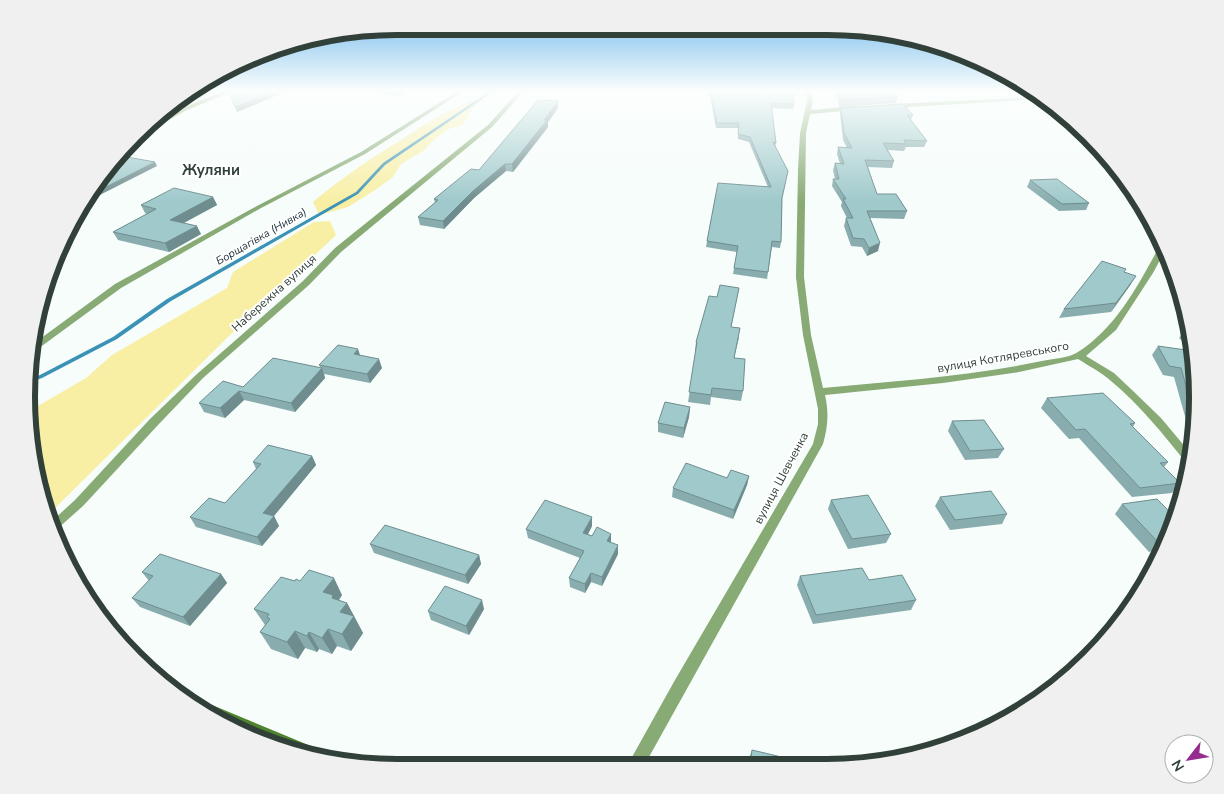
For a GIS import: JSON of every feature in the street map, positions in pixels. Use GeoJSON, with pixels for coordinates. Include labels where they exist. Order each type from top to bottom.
{"type":"FeatureCollection","features":[{"type":"Feature","properties":{"kind":"street"},"geometry":{"type":"LineString","coordinates":[[39,344],[118,286],[258,207],[363,153],[403,128]]}},
{"type":"Feature","properties":{"kind":"street","name":"Набережна вулиця"},"geometry":{"type":"LineString","coordinates":[[58,523],[79,503],[154,422],[200,376],[306,283],[338,250],[388,208],[419,186],[488,128]]}},
{"type":"Feature","properties":{"kind":"street","name":"вулиця Шевченка"},"geometry":{"type":"LineString","coordinates":[[639,759],[690,664],[754,558],[818,444],[823,424],[823,409],[807,335],[800,277],[804,128]]}},
{"type":"Feature","properties":{"kind":"street","name":"вулиця Котляревського"},"geometry":{"type":"LineString","coordinates":[[820,392],[942,380],[1019,369],[1080,356],[1113,328],[1159,254]]}},
{"type":"Feature","properties":{"kind":"street"},"geometry":{"type":"LineString","coordinates":[[1080,356],[1113,378],[1128,391],[1184,454]]}},
{"type":"Feature","properties":{"kind":"shaded area"},"geometry":{"type":"Polygon","coordinates":[[[420,128],[452,128],[437,137],[423,151],[401,164],[393,177],[375,190],[348,207],[319,215],[313,202],[333,185],[420,128]]]}},
{"type":"Feature","properties":{"kind":"shaded area"},"geometry":{"type":"Polygon","coordinates":[[[330,221],[336,235],[228,337],[53,510],[42,468],[35,407],[86,378],[112,355],[227,288],[233,272],[314,222],[330,221]]]}},
{"type":"Feature","properties":{"kind":"building"},"geometry":{"type":"Polygon","coordinates":[[[514,128],[541,128],[512,164],[505,164],[473,191],[443,221],[418,217],[438,200],[434,199],[471,169],[479,170],[514,128]]]}},
{"type":"Feature","properties":{"kind":"building"},"geometry":{"type":"Polygon","coordinates":[[[739,128],[774,128],[776,143],[773,142],[788,171],[782,198],[781,242],[772,241],[768,272],[734,268],[738,246],[707,241],[718,183],[771,187],[750,137],[738,134],[739,128]]]}},
{"type":"Feature","properties":{"kind":"building"},"geometry":{"type":"Polygon","coordinates":[[[843,128],[917,128],[927,141],[904,140],[906,144],[883,143],[894,161],[865,160],[877,194],[896,194],[907,211],[867,211],[880,243],[869,248],[864,239],[853,238],[846,218],[853,218],[843,199],[846,199],[833,179],[839,179],[835,163],[844,164],[838,147],[852,148],[843,128]]]}},
{"type":"Feature","properties":{"kind":"building"},"geometry":{"type":"Polygon","coordinates":[[[127,157],[155,162],[101,190],[110,177],[127,157]]]}},
{"type":"Feature","properties":{"kind":"building"},"geometry":{"type":"Polygon","coordinates":[[[1057,179],[1089,203],[1062,204],[1030,180],[1057,179]]]}},
{"type":"Feature","properties":{"kind":"building"},"geometry":{"type":"Polygon","coordinates":[[[174,188],[213,197],[170,220],[197,226],[165,243],[113,232],[156,209],[141,205],[174,188]]]}},
{"type":"Feature","properties":{"kind":"building"},"geometry":{"type":"Polygon","coordinates":[[[1102,261],[1126,269],[1124,272],[1136,276],[1116,303],[1064,309],[1102,261]]]}},
{"type":"Feature","properties":{"kind":"building"},"geometry":{"type":"Polygon","coordinates":[[[720,285],[739,288],[731,327],[740,328],[734,358],[745,359],[743,391],[712,388],[711,395],[689,392],[696,342],[709,296],[717,297],[720,285]]]}},
{"type":"Feature","properties":{"kind":"building"},"geometry":{"type":"Polygon","coordinates":[[[338,345],[358,349],[354,354],[379,359],[367,374],[319,365],[338,345]]]}},
{"type":"Feature","properties":{"kind":"building"},"geometry":{"type":"Polygon","coordinates":[[[1158,346],[1186,350],[1189,396],[1181,368],[1169,366],[1158,346]]]}},
{"type":"Feature","properties":{"kind":"building"},"geometry":{"type":"Polygon","coordinates":[[[273,358],[322,368],[291,403],[239,391],[220,408],[199,403],[223,381],[243,387],[273,358]]]}},
{"type":"Feature","properties":{"kind":"building"},"geometry":{"type":"Polygon","coordinates":[[[1103,393],[1135,423],[1130,424],[1168,462],[1160,463],[1179,483],[1140,488],[1085,429],[1076,430],[1047,398],[1103,393]]]}},
{"type":"Feature","properties":{"kind":"building"},"geometry":{"type":"Polygon","coordinates":[[[665,402],[690,407],[684,428],[658,423],[665,402]]]}},
{"type":"Feature","properties":{"kind":"building"},"geometry":{"type":"Polygon","coordinates":[[[984,420],[1004,449],[970,451],[952,421],[984,420]]]}},
{"type":"Feature","properties":{"kind":"building"},"geometry":{"type":"Polygon","coordinates":[[[268,445],[312,456],[263,513],[274,516],[257,537],[190,517],[209,498],[225,503],[261,464],[253,462],[268,445]]]}},
{"type":"Feature","properties":{"kind":"building"},"geometry":{"type":"Polygon","coordinates":[[[686,463],[727,478],[731,470],[749,476],[734,510],[673,488],[686,463]]]}},
{"type":"Feature","properties":{"kind":"building"},"geometry":{"type":"Polygon","coordinates":[[[991,491],[1007,514],[955,520],[940,497],[991,491]]]}},
{"type":"Feature","properties":{"kind":"building"},"geometry":{"type":"Polygon","coordinates":[[[868,495],[891,534],[852,539],[831,500],[868,495]]]}},
{"type":"Feature","properties":{"kind":"building"},"geometry":{"type":"Polygon","coordinates":[[[1157,499],[1170,512],[1158,542],[1158,542],[1122,504],[1157,499]]]}},
{"type":"Feature","properties":{"kind":"building"},"geometry":{"type":"Polygon","coordinates":[[[545,500],[592,517],[583,533],[592,536],[597,527],[611,534],[607,541],[618,545],[602,577],[591,573],[585,584],[569,578],[584,551],[526,529],[545,500]]]}},
{"type":"Feature","properties":{"kind":"building"},"geometry":{"type":"Polygon","coordinates":[[[385,525],[479,555],[465,575],[370,544],[385,525]]]}},
{"type":"Feature","properties":{"kind":"building"},"geometry":{"type":"Polygon","coordinates":[[[160,554],[221,574],[183,617],[132,598],[153,576],[142,572],[160,554]]]}},
{"type":"Feature","properties":{"kind":"building"},"geometry":{"type":"Polygon","coordinates":[[[862,568],[869,580],[902,575],[916,600],[816,615],[800,576],[862,568]]]}},
{"type":"Feature","properties":{"kind":"building"},"geometry":{"type":"Polygon","coordinates":[[[309,570],[334,578],[323,592],[333,595],[332,598],[347,603],[340,612],[354,616],[342,634],[328,629],[322,638],[309,632],[307,636],[295,631],[287,642],[260,632],[270,619],[267,617],[269,614],[254,609],[281,577],[300,581],[309,570]]]}},
{"type":"Feature","properties":{"kind":"building"},"geometry":{"type":"Polygon","coordinates":[[[445,586],[482,600],[466,626],[428,611],[445,586]]]}},
{"type":"Feature","properties":{"kind":"building"},"geometry":{"type":"Polygon","coordinates":[[[752,750],[790,759],[751,759],[752,750]]]}},
{"type":"Feature","properties":{"kind":"waterway","name":"Борщагівка (Нивка)"},"geometry":{"type":"LineString","coordinates":[[36,378],[115,338],[169,300],[357,193],[384,164],[438,128]]}},
{"type":"Feature","properties":{"kind":"district","name":"Жуляни"},"geometry":{"type":"Point","coordinates":[211,170]}}]}
